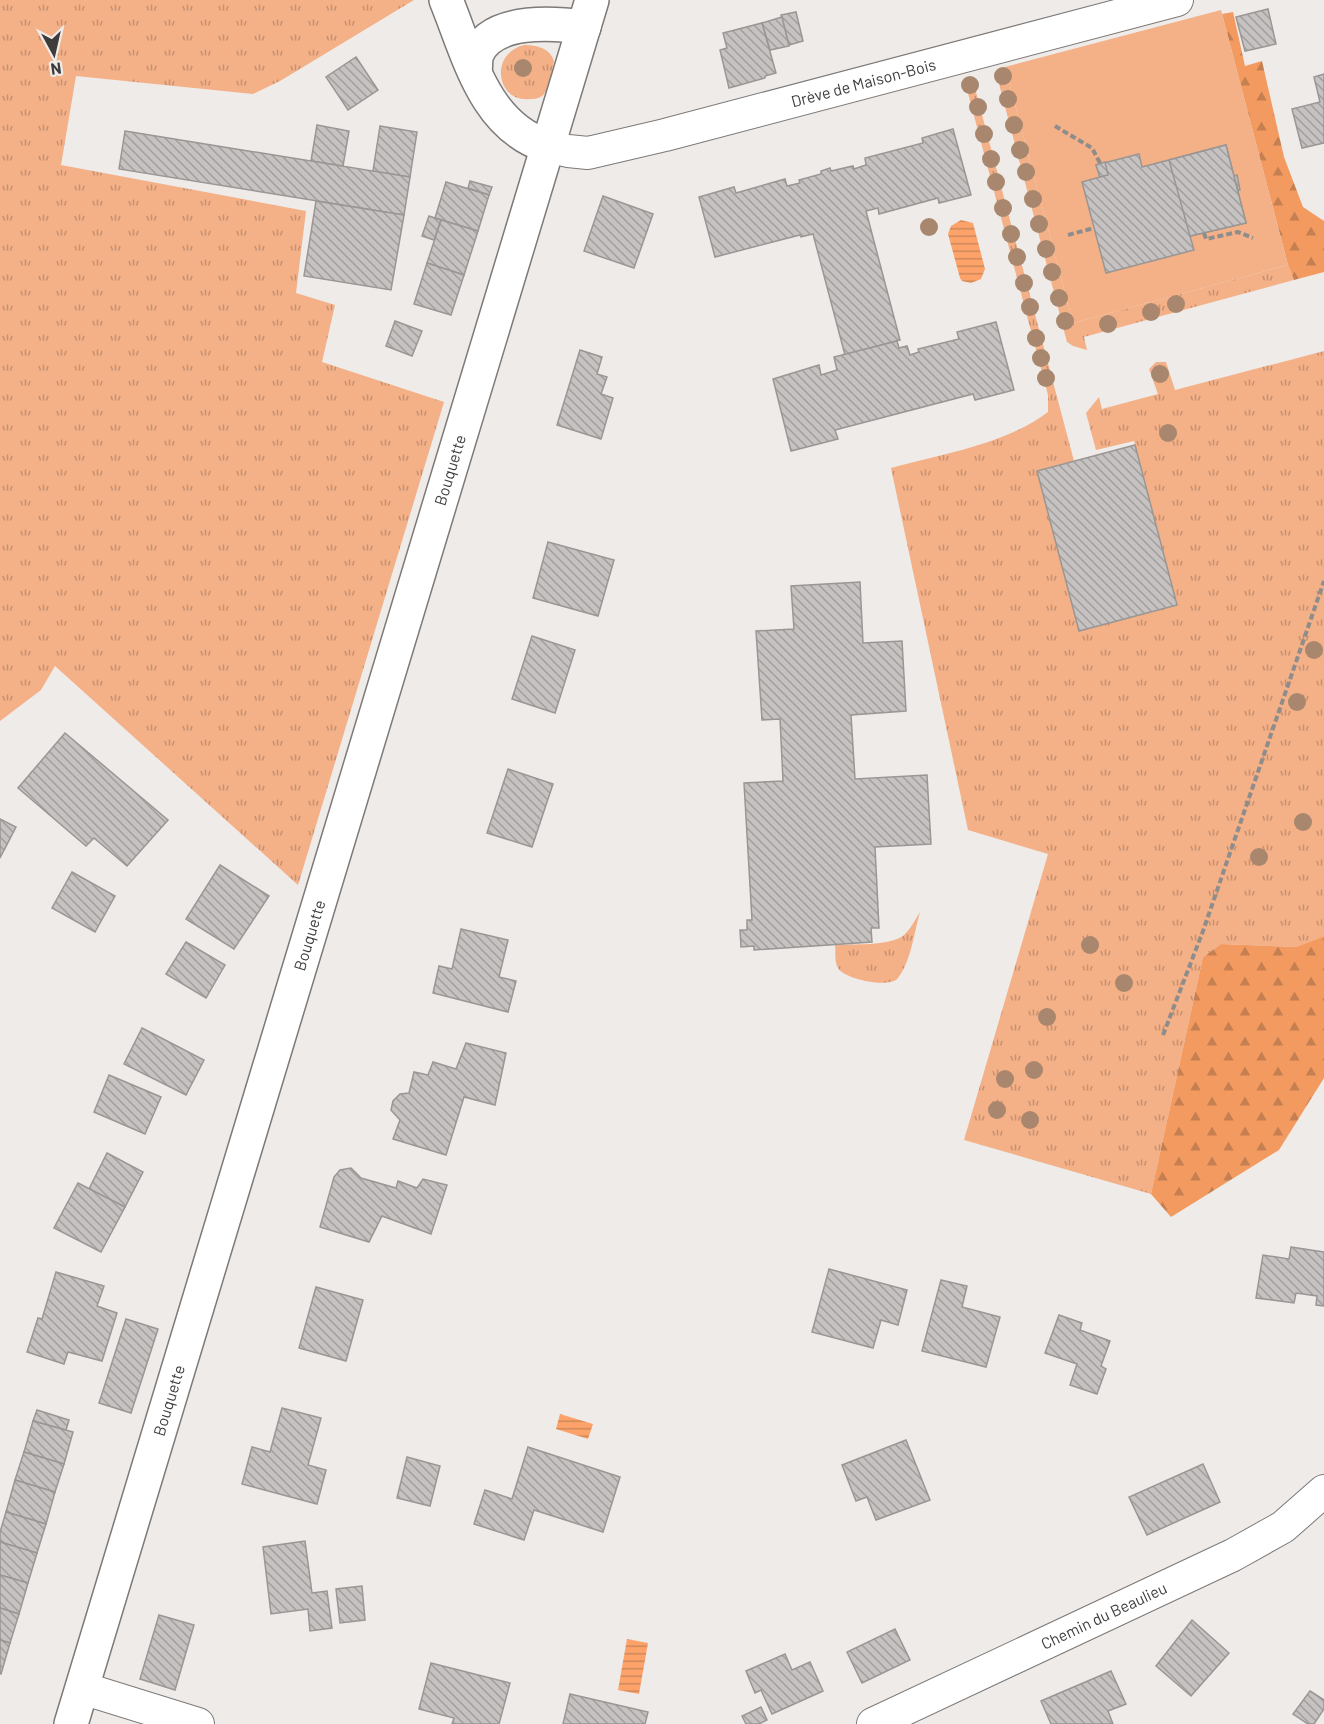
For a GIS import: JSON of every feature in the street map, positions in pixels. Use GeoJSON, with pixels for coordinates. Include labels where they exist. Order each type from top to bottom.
{"type":"FeatureCollection","features":[{"type":"Feature","properties":{"kind":"main road"},"geometry":{"type":"LineString","coordinates":[[447,0],[500,32]]}},
{"type":"Feature","properties":{"kind":"main road"},"geometry":{"type":"LineString","coordinates":[[447,0],[475,72],[490,101],[513,129],[530,141],[547,146]]}},
{"type":"Feature","properties":{"kind":"main road"},"geometry":{"type":"LineString","coordinates":[[475,72],[477,54],[489,38],[500,32],[588,13]]}},
{"type":"Feature","properties":{"kind":"main road","name":"Bouquette"},"geometry":{"type":"LineString","coordinates":[[72,1724],[588,13]]}},
{"type":"Feature","properties":{"kind":"street","name":"Drève de Maison-Bois"},"geometry":{"type":"LineString","coordinates":[[547,146],[568,152],[588,153],[1177,0]]}},
{"type":"Feature","properties":{"kind":"street","name":"Chemin du Beaulieu"},"geometry":{"type":"LineString","coordinates":[[873,1724],[1233,1555],[1283,1527],[1324,1491]]}},
{"type":"Feature","properties":{"kind":"street"},"geometry":{"type":"LineString","coordinates":[[82,1688],[198,1724]]}},
{"type":"Feature","properties":{"kind":"path"},"geometry":{"type":"LineString","coordinates":[[1055,126],[1092,148],[1100,164]]}},
{"type":"Feature","properties":{"kind":"path"},"geometry":{"type":"LineString","coordinates":[[1068,235],[1094,228]]}},
{"type":"Feature","properties":{"kind":"path"},"geometry":{"type":"LineString","coordinates":[[1204,233],[1206,239],[1238,232],[1253,238]]}},
{"type":"Feature","properties":{"kind":"path"},"geometry":{"type":"LineString","coordinates":[[1163,1035],[1203,931],[1324,581]]}},
{"type":"Feature","properties":{"kind":"green space"},"geometry":{"type":"Polygon","coordinates":[[[0,0],[414,0],[280,81],[253,94],[76,76],[61,165],[306,211],[296,293],[335,305],[322,362],[444,402],[298,885],[55,666],[41,690],[0,721],[0,0]]]}},
{"type":"Feature","properties":{"kind":"green space"},"geometry":{"type":"Polygon","coordinates":[[[1221,10],[1288,265],[1073,323],[1005,67],[1221,10]]]}},
{"type":"Feature","properties":{"kind":"green space"},"geometry":{"type":"Polygon","coordinates":[[[1233,12],[1245,66],[1262,61],[1284,157],[1303,207],[1324,221],[1324,272],[1294,280],[1288,265],[1222,14],[1233,12]]]}},
{"type":"Feature","properties":{"kind":"green space"},"geometry":{"type":"Polygon","coordinates":[[[524,45],[546,50],[554,62],[546,91],[537,98],[519,98],[510,94],[501,77],[501,67],[505,58],[513,50],[524,45]]]}},
{"type":"Feature","properties":{"kind":"green space"},"geometry":{"type":"Polygon","coordinates":[[[1005,67],[1073,323],[1288,265],[1294,280],[1084,337],[1087,350],[1067,342],[998,80],[999,70],[1005,67]]]}},
{"type":"Feature","properties":{"kind":"green space"},"geometry":{"type":"Polygon","coordinates":[[[972,77],[1074,461],[1037,471],[1079,631],[1177,605],[1134,441],[1096,450],[1086,413],[1099,397],[1102,409],[1158,394],[1149,369],[1156,362],[1166,362],[1175,390],[1324,351],[1324,936],[1296,947],[1221,944],[1203,957],[1151,1194],[964,1140],[1048,854],[968,830],[891,468],[993,440],[1031,423],[1048,412],[1048,395],[964,78],[972,77]]]}},
{"type":"Feature","properties":{"kind":"green space"},"geometry":{"type":"Polygon","coordinates":[[[920,912],[909,955],[898,978],[886,983],[877,983],[849,976],[838,968],[835,945],[870,944],[897,939],[908,931],[920,912]]]}},
{"type":"Feature","properties":{"kind":"green space"},"geometry":{"type":"Polygon","coordinates":[[[1324,936],[1324,1078],[1279,1150],[1171,1217],[1151,1194],[1203,957],[1221,944],[1296,947],[1324,936]]]}},
{"type":"Feature","properties":{"kind":"shaded area"},"geometry":{"type":"Polygon","coordinates":[[[961,220],[973,223],[985,269],[981,279],[971,283],[962,281],[960,278],[948,234],[951,226],[961,220]]]}},
{"type":"Feature","properties":{"kind":"shaded area"},"geometry":{"type":"Polygon","coordinates":[[[560,1414],[593,1424],[588,1439],[556,1429],[560,1414]]]}},
{"type":"Feature","properties":{"kind":"shaded area"},"geometry":{"type":"Polygon","coordinates":[[[627,1639],[648,1643],[639,1694],[618,1690],[627,1639]]]}},
{"type":"Feature","properties":{"kind":"building"},"geometry":{"type":"Polygon","coordinates":[[[1268,9],[1276,44],[1245,51],[1236,17],[1268,9]]]}},
{"type":"Feature","properties":{"kind":"building"},"geometry":{"type":"Polygon","coordinates":[[[796,12],[803,41],[789,45],[781,15],[796,12]]]}},
{"type":"Feature","properties":{"kind":"building"},"geometry":{"type":"Polygon","coordinates":[[[782,17],[789,46],[770,50],[762,23],[782,17]]]}},
{"type":"Feature","properties":{"kind":"building"},"geometry":{"type":"Polygon","coordinates":[[[762,23],[776,73],[729,88],[720,50],[727,48],[723,33],[762,23]]]}},
{"type":"Feature","properties":{"kind":"building"},"geometry":{"type":"Polygon","coordinates":[[[356,57],[378,90],[348,110],[326,77],[356,57]]]}},
{"type":"Feature","properties":{"kind":"building"},"geometry":{"type":"Polygon","coordinates":[[[1324,74],[1324,143],[1302,148],[1292,109],[1320,102],[1314,77],[1324,74]]]}},
{"type":"Feature","properties":{"kind":"building"},"geometry":{"type":"Polygon","coordinates":[[[317,125],[349,131],[343,166],[311,161],[317,125]]]}},
{"type":"Feature","properties":{"kind":"building"},"geometry":{"type":"Polygon","coordinates":[[[380,126],[417,132],[410,177],[373,171],[380,126]]]}},
{"type":"Feature","properties":{"kind":"building"},"geometry":{"type":"Polygon","coordinates":[[[953,129],[971,195],[939,203],[938,198],[879,214],[878,208],[866,211],[900,340],[845,355],[813,234],[801,237],[800,235],[715,257],[699,197],[734,187],[736,193],[785,179],[787,186],[800,183],[799,180],[821,174],[821,171],[830,168],[831,171],[853,166],[854,169],[866,165],[865,158],[923,143],[922,138],[953,129]]]}},
{"type":"Feature","properties":{"kind":"building"},"geometry":{"type":"Polygon","coordinates":[[[125,131],[410,177],[404,215],[119,169],[125,131]]]}},
{"type":"Feature","properties":{"kind":"building"},"geometry":{"type":"Polygon","coordinates":[[[1226,145],[1246,223],[1190,236],[1194,250],[1106,273],[1082,182],[1100,177],[1096,165],[1139,154],[1142,167],[1226,145]]]}},
{"type":"Feature","properties":{"kind":"building"},"geometry":{"type":"Polygon","coordinates":[[[1226,145],[1246,223],[1190,236],[1169,160],[1226,145]]]}},
{"type":"Feature","properties":{"kind":"building"},"geometry":{"type":"Polygon","coordinates":[[[1105,162],[1108,175],[1100,177],[1096,165],[1105,162]]]}},
{"type":"Feature","properties":{"kind":"building"},"geometry":{"type":"Polygon","coordinates":[[[1237,175],[1240,190],[1238,190],[1234,176],[1237,175]]]}},
{"type":"Feature","properties":{"kind":"building"},"geometry":{"type":"Polygon","coordinates":[[[470,181],[492,187],[489,195],[468,188],[470,181]]]}},
{"type":"Feature","properties":{"kind":"building"},"geometry":{"type":"Polygon","coordinates":[[[446,182],[489,195],[478,231],[435,218],[446,182]]]}},
{"type":"Feature","properties":{"kind":"building"},"geometry":{"type":"Polygon","coordinates":[[[603,196],[653,214],[634,268],[584,251],[603,196]]]}},
{"type":"Feature","properties":{"kind":"building"},"geometry":{"type":"Polygon","coordinates":[[[316,201],[404,215],[391,290],[304,276],[316,201]]]}},
{"type":"Feature","properties":{"kind":"building"},"geometry":{"type":"Polygon","coordinates":[[[429,216],[441,220],[434,240],[422,236],[429,216]]]}},
{"type":"Feature","properties":{"kind":"building"},"geometry":{"type":"Polygon","coordinates":[[[441,220],[478,231],[464,275],[427,263],[441,220]]]}},
{"type":"Feature","properties":{"kind":"building"},"geometry":{"type":"Polygon","coordinates":[[[427,263],[464,275],[451,315],[414,304],[427,263]]]}},
{"type":"Feature","properties":{"kind":"building"},"geometry":{"type":"Polygon","coordinates":[[[395,321],[422,331],[412,356],[386,346],[395,321]]]}},
{"type":"Feature","properties":{"kind":"building"},"geometry":{"type":"Polygon","coordinates":[[[996,322],[1014,390],[975,400],[973,394],[835,430],[838,439],[791,451],[773,379],[819,365],[821,375],[837,370],[834,357],[897,341],[899,348],[907,346],[910,355],[919,352],[918,349],[959,339],[957,332],[996,322]]]}},
{"type":"Feature","properties":{"kind":"building"},"geometry":{"type":"Polygon","coordinates":[[[580,350],[602,357],[597,374],[607,377],[601,394],[613,398],[601,439],[557,425],[580,350]]]}},
{"type":"Feature","properties":{"kind":"building"},"geometry":{"type":"Polygon","coordinates":[[[1135,445],[1177,605],[1079,631],[1037,471],[1135,445]]]}},
{"type":"Feature","properties":{"kind":"building"},"geometry":{"type":"Polygon","coordinates":[[[548,542],[614,560],[598,616],[533,598],[548,542]]]}},
{"type":"Feature","properties":{"kind":"building"},"geometry":{"type":"Polygon","coordinates":[[[860,582],[863,643],[902,641],[906,711],[851,715],[855,779],[927,775],[931,844],[875,847],[879,928],[871,928],[872,942],[754,950],[754,946],[741,947],[740,930],[747,930],[747,920],[752,920],[744,783],[783,781],[780,719],[762,720],[756,631],[794,629],[791,586],[860,582]]]}},
{"type":"Feature","properties":{"kind":"building"},"geometry":{"type":"Polygon","coordinates":[[[532,636],[575,650],[555,713],[512,699],[532,636]]]}},
{"type":"Feature","properties":{"kind":"building"},"geometry":{"type":"Polygon","coordinates":[[[65,733],[168,820],[127,866],[94,838],[86,846],[18,788],[65,733]]]}},
{"type":"Feature","properties":{"kind":"building"},"geometry":{"type":"Polygon","coordinates":[[[508,769],[553,784],[532,847],[487,833],[508,769]]]}},
{"type":"Feature","properties":{"kind":"building"},"geometry":{"type":"Polygon","coordinates":[[[0,819],[16,827],[0,858],[0,819]]]}},
{"type":"Feature","properties":{"kind":"building"},"geometry":{"type":"Polygon","coordinates":[[[220,865],[269,896],[234,949],[186,919],[220,865]]]}},
{"type":"Feature","properties":{"kind":"building"},"geometry":{"type":"Polygon","coordinates":[[[72,872],[115,896],[95,932],[52,908],[72,872]]]}},
{"type":"Feature","properties":{"kind":"building"},"geometry":{"type":"Polygon","coordinates":[[[461,929],[508,940],[499,977],[516,981],[508,1012],[433,993],[439,966],[452,969],[461,929]]]}},
{"type":"Feature","properties":{"kind":"building"},"geometry":{"type":"Polygon","coordinates":[[[186,942],[225,965],[206,998],[166,974],[186,942]]]}},
{"type":"Feature","properties":{"kind":"building"},"geometry":{"type":"Polygon","coordinates":[[[142,1028],[204,1060],[186,1095],[124,1064],[142,1028]]]}},
{"type":"Feature","properties":{"kind":"building"},"geometry":{"type":"Polygon","coordinates":[[[466,1043],[506,1053],[495,1105],[464,1097],[446,1155],[393,1139],[400,1120],[391,1110],[393,1101],[400,1094],[409,1093],[414,1072],[428,1075],[433,1062],[456,1069],[466,1043]]]}},
{"type":"Feature","properties":{"kind":"building"},"geometry":{"type":"Polygon","coordinates":[[[109,1075],[161,1097],[145,1134],[94,1112],[109,1075]]]}},
{"type":"Feature","properties":{"kind":"building"},"geometry":{"type":"Polygon","coordinates":[[[107,1153],[143,1172],[125,1207],[89,1189],[107,1153]]]}},
{"type":"Feature","properties":{"kind":"building"},"geometry":{"type":"Polygon","coordinates":[[[351,1168],[361,1178],[396,1188],[398,1181],[417,1188],[423,1179],[447,1185],[431,1234],[382,1216],[369,1242],[320,1227],[334,1177],[340,1170],[351,1168]]]}},
{"type":"Feature","properties":{"kind":"building"},"geometry":{"type":"Polygon","coordinates":[[[78,1183],[125,1207],[101,1252],[54,1228],[78,1183]]]}},
{"type":"Feature","properties":{"kind":"building"},"geometry":{"type":"Polygon","coordinates":[[[1291,1247],[1324,1252],[1324,1306],[1316,1305],[1317,1296],[1296,1293],[1294,1303],[1256,1298],[1263,1255],[1289,1259],[1291,1247]]]}},
{"type":"Feature","properties":{"kind":"building"},"geometry":{"type":"Polygon","coordinates":[[[829,1269],[907,1290],[898,1325],[881,1320],[873,1348],[812,1332],[829,1269]]]}},
{"type":"Feature","properties":{"kind":"building"},"geometry":{"type":"Polygon","coordinates":[[[56,1272],[104,1286],[97,1306],[117,1313],[102,1361],[68,1352],[64,1364],[27,1352],[38,1318],[42,1319],[56,1272]]]}},
{"type":"Feature","properties":{"kind":"building"},"geometry":{"type":"Polygon","coordinates":[[[941,1280],[967,1286],[962,1307],[1000,1317],[986,1367],[922,1351],[941,1280]]]}},
{"type":"Feature","properties":{"kind":"building"},"geometry":{"type":"Polygon","coordinates":[[[316,1287],[363,1300],[346,1361],[299,1348],[316,1287]]]}},
{"type":"Feature","properties":{"kind":"building"},"geometry":{"type":"Polygon","coordinates":[[[1059,1315],[1082,1323],[1080,1330],[1110,1341],[1101,1366],[1106,1369],[1097,1394],[1070,1385],[1077,1364],[1045,1353],[1059,1315]]]}},
{"type":"Feature","properties":{"kind":"building"},"geometry":{"type":"Polygon","coordinates":[[[126,1319],[158,1329],[131,1413],[99,1403],[126,1319]]]}},
{"type":"Feature","properties":{"kind":"building"},"geometry":{"type":"Polygon","coordinates":[[[282,1408],[321,1418],[308,1465],[326,1470],[317,1504],[242,1484],[252,1447],[270,1452],[282,1408]]]}},
{"type":"Feature","properties":{"kind":"building"},"geometry":{"type":"Polygon","coordinates":[[[37,1410],[69,1420],[66,1430],[33,1421],[37,1410]]]}},
{"type":"Feature","properties":{"kind":"building"},"geometry":{"type":"Polygon","coordinates":[[[33,1421],[73,1432],[64,1464],[24,1452],[33,1421]]]}},
{"type":"Feature","properties":{"kind":"building"},"geometry":{"type":"Polygon","coordinates":[[[906,1440],[930,1500],[876,1520],[867,1497],[856,1501],[842,1465],[906,1440]]]}},
{"type":"Feature","properties":{"kind":"building"},"geometry":{"type":"Polygon","coordinates":[[[528,1447],[620,1477],[603,1532],[534,1510],[524,1540],[474,1524],[485,1490],[512,1499],[528,1447]]]}},
{"type":"Feature","properties":{"kind":"building"},"geometry":{"type":"Polygon","coordinates":[[[24,1452],[64,1464],[55,1492],[15,1480],[24,1452]]]}},
{"type":"Feature","properties":{"kind":"building"},"geometry":{"type":"Polygon","coordinates":[[[407,1457],[440,1466],[430,1506],[397,1498],[407,1457]]]}},
{"type":"Feature","properties":{"kind":"building"},"geometry":{"type":"Polygon","coordinates":[[[1203,1464],[1220,1502],[1147,1535],[1129,1497],[1203,1464]]]}},
{"type":"Feature","properties":{"kind":"building"},"geometry":{"type":"Polygon","coordinates":[[[15,1480],[55,1492],[46,1524],[6,1512],[15,1480]]]}},
{"type":"Feature","properties":{"kind":"building"},"geometry":{"type":"Polygon","coordinates":[[[6,1512],[46,1524],[37,1553],[0,1542],[0,1532],[6,1512]]]}},
{"type":"Feature","properties":{"kind":"building"},"geometry":{"type":"Polygon","coordinates":[[[305,1541],[312,1593],[327,1591],[332,1628],[310,1631],[308,1609],[271,1614],[263,1547],[305,1541]]]}},
{"type":"Feature","properties":{"kind":"building"},"geometry":{"type":"Polygon","coordinates":[[[0,1542],[37,1553],[28,1583],[0,1575],[0,1542]]]}},
{"type":"Feature","properties":{"kind":"building"},"geometry":{"type":"Polygon","coordinates":[[[0,1575],[28,1583],[19,1614],[0,1608],[0,1575]]]}},
{"type":"Feature","properties":{"kind":"building"},"geometry":{"type":"Polygon","coordinates":[[[362,1586],[365,1620],[340,1623],[336,1589],[362,1586]]]}},
{"type":"Feature","properties":{"kind":"building"},"geometry":{"type":"Polygon","coordinates":[[[0,1608],[19,1614],[10,1643],[0,1640],[0,1608]]]}},
{"type":"Feature","properties":{"kind":"building"},"geometry":{"type":"Polygon","coordinates":[[[159,1615],[194,1625],[175,1690],[140,1679],[159,1615]]]}},
{"type":"Feature","properties":{"kind":"building"},"geometry":{"type":"Polygon","coordinates":[[[1192,1620],[1229,1653],[1191,1696],[1156,1666],[1192,1620]]]}},
{"type":"Feature","properties":{"kind":"building"},"geometry":{"type":"Polygon","coordinates":[[[895,1629],[910,1660],[862,1683],[847,1652],[895,1629]]]}},
{"type":"Feature","properties":{"kind":"building"},"geometry":{"type":"Polygon","coordinates":[[[0,1640],[10,1643],[1,1674],[0,1674],[0,1640]]]}},
{"type":"Feature","properties":{"kind":"building"},"geometry":{"type":"Polygon","coordinates":[[[785,1654],[792,1670],[810,1662],[823,1691],[772,1714],[761,1690],[755,1693],[746,1671],[785,1654]]]}},
{"type":"Feature","properties":{"kind":"building"},"geometry":{"type":"Polygon","coordinates":[[[431,1663],[510,1683],[499,1724],[452,1724],[454,1718],[419,1709],[431,1663]]]}},
{"type":"Feature","properties":{"kind":"building"},"geometry":{"type":"Polygon","coordinates":[[[1111,1671],[1126,1704],[1108,1711],[1113,1724],[1051,1724],[1041,1701],[1111,1671]]]}},
{"type":"Feature","properties":{"kind":"building"},"geometry":{"type":"Polygon","coordinates":[[[1310,1691],[1324,1700],[1324,1709],[1314,1724],[1308,1724],[1293,1714],[1310,1691]]]}},
{"type":"Feature","properties":{"kind":"building"},"geometry":{"type":"Polygon","coordinates":[[[570,1694],[648,1712],[645,1724],[563,1724],[570,1694]]]}},
{"type":"Feature","properties":{"kind":"building"},"geometry":{"type":"Polygon","coordinates":[[[761,1707],[767,1720],[759,1724],[746,1724],[742,1716],[761,1707]]]}}]}
